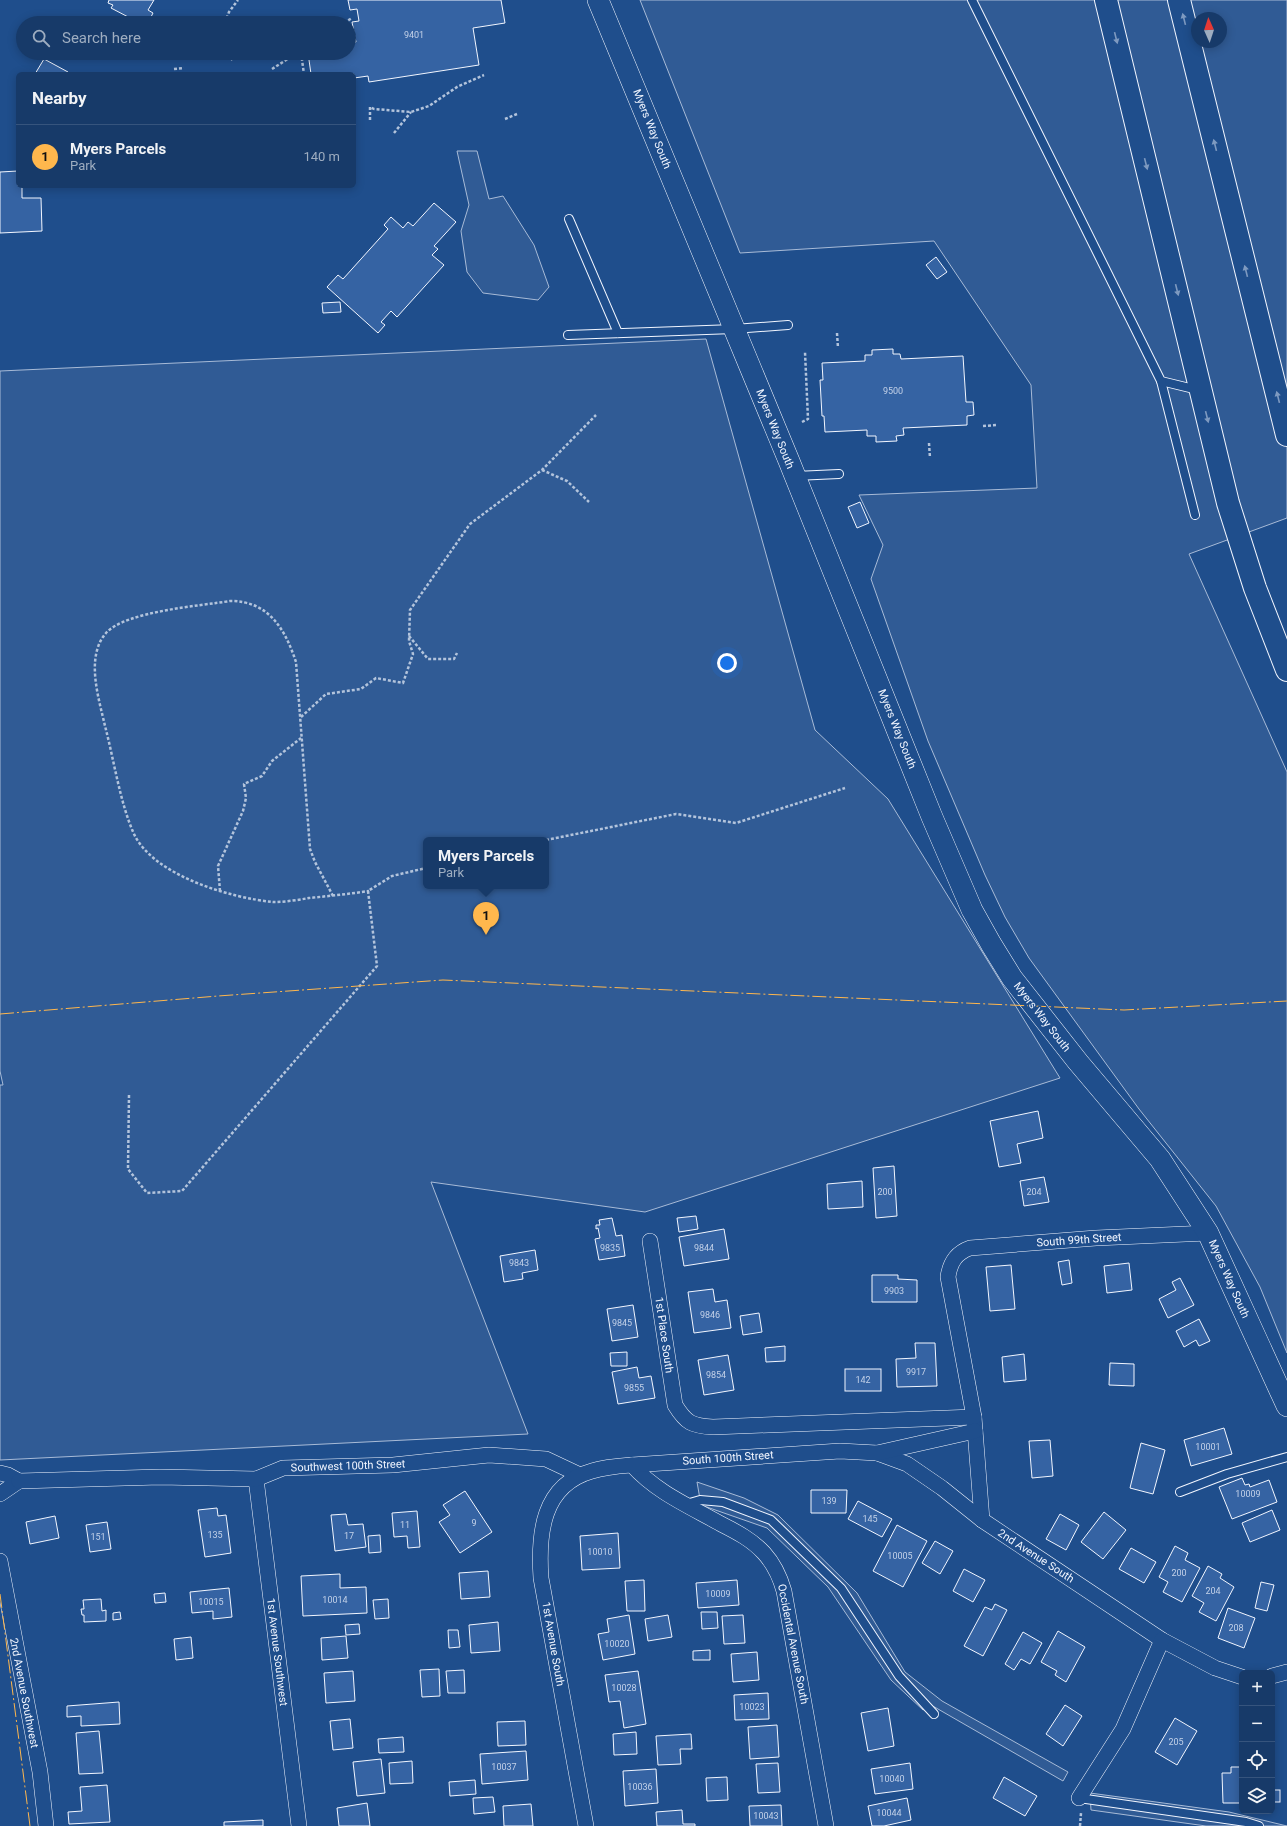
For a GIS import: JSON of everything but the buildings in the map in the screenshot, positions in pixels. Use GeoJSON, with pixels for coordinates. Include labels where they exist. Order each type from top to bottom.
{"type":"FeatureCollection","features":[{"type":"Feature","properties":{"kind":"highway"},"geometry":{"type":"LineString","coordinates":[[1106,0],[1228,504],[1255,588],[1287,670]]}},
{"type":"Feature","properties":{"kind":"highway"},"geometry":{"type":"LineString","coordinates":[[1179,0],[1287,435]]}},
{"type":"Feature","properties":{"kind":"main road","name":"Myers Way South"},"geometry":{"type":"LineString","coordinates":[[598,0],[734,329],[932,817],[972,910],[1012,978],[1078,1062],[1160,1159],[1208,1233],[1287,1406]]}},
{"type":"Feature","properties":{"kind":"street","name":"South 99th Street"},"geometry":{"type":"LineString","coordinates":[[974,1424],[948,1285],[949,1269],[954,1258],[960,1251],[970,1248],[1096,1238],[1208,1233]]}},
{"type":"Feature","properties":{"kind":"street","name":"1st Place South"},"geometry":{"type":"LineString","coordinates":[[650,1241],[675,1405],[682,1417],[689,1423],[713,1427],[974,1424]]}},
{"type":"Feature","properties":{"kind":"street","name":"South 100th Street"},"geometry":{"type":"LineString","coordinates":[[877,1453],[974,1424]]}},
{"type":"Feature","properties":{"kind":"street"},"geometry":{"type":"LineString","coordinates":[[974,1424],[982,1520]]}},
{"type":"Feature","properties":{"kind":"street","name":"South 100th Street"},"geometry":{"type":"LineString","coordinates":[[580,1475],[604,1468],[632,1465],[840,1451],[877,1453],[907,1464],[942,1488],[982,1520]]}},
{"type":"Feature","properties":{"kind":"street","name":"Southwest 100th Street"},"geometry":{"type":"LineString","coordinates":[[0,1473],[8,1475],[19,1481],[160,1478],[256,1479],[283,1468],[394,1465],[489,1455],[546,1460],[580,1475]]}},
{"type":"Feature","properties":{"kind":"street","name":"Occidental Avenue South"},"geometry":{"type":"LineString","coordinates":[[632,1465],[645,1479],[686,1504],[747,1537],[765,1554],[778,1573],[784,1591],[826,1826]]}},
{"type":"Feature","properties":{"kind":"street","name":"1st Avenue South"},"geometry":{"type":"LineString","coordinates":[[580,1475],[561,1489],[548,1508],[542,1528],[540,1561],[541,1578],[586,1826]]}},
{"type":"Feature","properties":{"kind":"street","name":"1st Avenue Southwest"},"geometry":{"type":"LineString","coordinates":[[256,1479],[299,1826]]}},
{"type":"Feature","properties":{"kind":"street"},"geometry":{"type":"LineString","coordinates":[[0,1494],[19,1481]]}},
{"type":"Feature","properties":{"kind":"street","name":"2nd Avenue South"},"geometry":{"type":"LineString","coordinates":[[982,1520],[1162,1640],[1215,1668],[1239,1676]]}},
{"type":"Feature","properties":{"kind":"street","name":"2nd Avenue Southwest"},"geometry":{"type":"LineString","coordinates":[[0,1561],[40,1772],[46,1826]]}},
{"type":"Feature","properties":{"kind":"street"},"geometry":{"type":"LineString","coordinates":[[1079,1798],[1123,1729],[1162,1640]]}},
{"type":"Feature","properties":{"kind":"street"},"geometry":{"type":"LineString","coordinates":[[1275,1675],[1287,1672]]}},
{"type":"Feature","properties":{"kind":"lane"},"geometry":{"type":"LineString","coordinates":[[972,0],[1161,381],[1195,514]]}},
{"type":"Feature","properties":{"kind":"lane"},"geometry":{"type":"LineString","coordinates":[[570,219],[618,333]]}},
{"type":"Feature","properties":{"kind":"lane"},"geometry":{"type":"LineString","coordinates":[[568,334],[734,329],[788,325]]}},
{"type":"Feature","properties":{"kind":"lane"},"geometry":{"type":"LineString","coordinates":[[1161,381],[1201,390]]}},
{"type":"Feature","properties":{"kind":"lane"},"geometry":{"type":"LineString","coordinates":[[794,476],[839,474]]}},
{"type":"Feature","properties":{"kind":"lane"},"geometry":{"type":"LineString","coordinates":[[1180,1492],[1227,1474],[1287,1457]]}},
{"type":"Feature","properties":{"kind":"lane"},"geometry":{"type":"LineString","coordinates":[[686,1504],[700,1500],[723,1502],[771,1520],[841,1588],[899,1676],[934,1714]]}},
{"type":"Feature","properties":{"kind":"lane"},"geometry":{"type":"LineString","coordinates":[[1079,1798],[1246,1822],[1259,1826]]}},
{"type":"Feature","properties":{"kind":"path"},"geometry":{"type":"LineString","coordinates":[[228,16],[229,12],[238,0]]}},
{"type":"Feature","properties":{"kind":"path"},"geometry":{"type":"LineString","coordinates":[[272,68],[285,60]]}},
{"type":"Feature","properties":{"kind":"path"},"geometry":{"type":"LineString","coordinates":[[302,60],[304,72]]}},
{"type":"Feature","properties":{"kind":"path"},"geometry":{"type":"LineString","coordinates":[[174,69],[184,68]]}},
{"type":"Feature","properties":{"kind":"path"},"geometry":{"type":"LineString","coordinates":[[370,120],[370,107],[374,109],[411,112],[429,106],[457,87],[484,75]]}},
{"type":"Feature","properties":{"kind":"path"},"geometry":{"type":"LineString","coordinates":[[394,133],[411,112]]}},
{"type":"Feature","properties":{"kind":"path"},"geometry":{"type":"LineString","coordinates":[[504,119],[517,114]]}},
{"type":"Feature","properties":{"kind":"path"},"geometry":{"type":"LineString","coordinates":[[837,333],[838,348]]}},
{"type":"Feature","properties":{"kind":"path"},"geometry":{"type":"LineString","coordinates":[[802,422],[808,419],[804,352]]}},
{"type":"Feature","properties":{"kind":"path"},"geometry":{"type":"LineString","coordinates":[[300,718],[326,694],[361,689],[376,678],[403,683],[413,654],[409,636],[410,610],[470,524],[542,470],[596,415]]}},
{"type":"Feature","properties":{"kind":"path"},"geometry":{"type":"LineString","coordinates":[[983,426],[997,425]]}},
{"type":"Feature","properties":{"kind":"path"},"geometry":{"type":"LineString","coordinates":[[929,443],[930,458]]}},
{"type":"Feature","properties":{"kind":"path"},"geometry":{"type":"LineString","coordinates":[[542,470],[567,481],[589,502]]}},
{"type":"Feature","properties":{"kind":"path"},"geometry":{"type":"LineString","coordinates":[[333,896],[315,862],[310,849],[296,662],[289,641],[279,626],[262,609],[243,601],[230,601],[136,616],[118,623],[106,633],[101,642],[96,660],[95,682],[127,813],[135,835],[147,852],[172,871],[204,886],[243,897],[274,902],[333,896],[369,891],[392,876],[423,869]]}},
{"type":"Feature","properties":{"kind":"path"},"geometry":{"type":"LineString","coordinates":[[409,636],[428,659],[454,660],[457,653]]}},
{"type":"Feature","properties":{"kind":"path"},"geometry":{"type":"LineString","coordinates":[[220,891],[218,866],[242,811],[246,798],[244,784],[262,776],[272,761],[302,738]]}},
{"type":"Feature","properties":{"kind":"path"},"geometry":{"type":"LineString","coordinates":[[549,839],[676,814],[736,823],[845,788]]}},
{"type":"Feature","properties":{"kind":"path"},"geometry":{"type":"LineString","coordinates":[[129,1095],[128,1169],[147,1193],[182,1191],[377,966],[369,891]]}},
{"type":"Feature","properties":{"kind":"shaded area"},"geometry":{"type":"Polygon","coordinates":[[[640,0],[1287,0],[1287,518],[1189,554],[1287,772],[1287,1353],[1260,1287],[1216,1206],[1139,1109],[1029,958],[1005,917],[985,875],[928,741],[871,579],[883,545],[859,495],[1037,488],[1031,385],[934,241],[740,253],[640,0]]]}},
{"type":"Feature","properties":{"kind":"shaded area"},"geometry":{"type":"Polygon","coordinates":[[[457,151],[477,151],[489,199],[503,196],[534,245],[549,287],[538,300],[483,293],[467,272],[461,231],[469,205],[457,151]]]}},
{"type":"Feature","properties":{"kind":"shaded area"},"geometry":{"type":"Polygon","coordinates":[[[706,339],[815,730],[888,799],[1060,1078],[645,1212],[431,1182],[528,1434],[0,1460],[0,1085],[3,1085],[0,1071],[0,371],[706,339]]]}},
{"type":"Feature","properties":{"kind":"shaded area"},"geometry":{"type":"Polygon","coordinates":[[[697,1482],[744,1498],[778,1515],[857,1593],[905,1672],[942,1701],[1068,1772],[1063,1781],[931,1705],[923,1710],[891,1680],[828,1587],[767,1528],[701,1505],[697,1482]]]}},
{"type":"Feature","properties":{"kind":"shaded area"},"geometry":{"type":"Polygon","coordinates":[[[1090,1793],[1229,1812],[1287,1826],[1206,1826],[1091,1810],[1090,1793]]]}},
{"type":"Feature","properties":{"kind":"power"},"geometry":{"type":"LineString","coordinates":[[0,1014],[218,996],[443,980],[1124,1010],[1287,1001]]}},
{"type":"Feature","properties":{"kind":"power"},"geometry":{"type":"LineString","coordinates":[[0,1594],[30,1826]]}},
{"type":"Feature","properties":{"kind":"place","name":"Myers Parcels"},"geometry":{"type":"Point","coordinates":[486,935]}}]}
